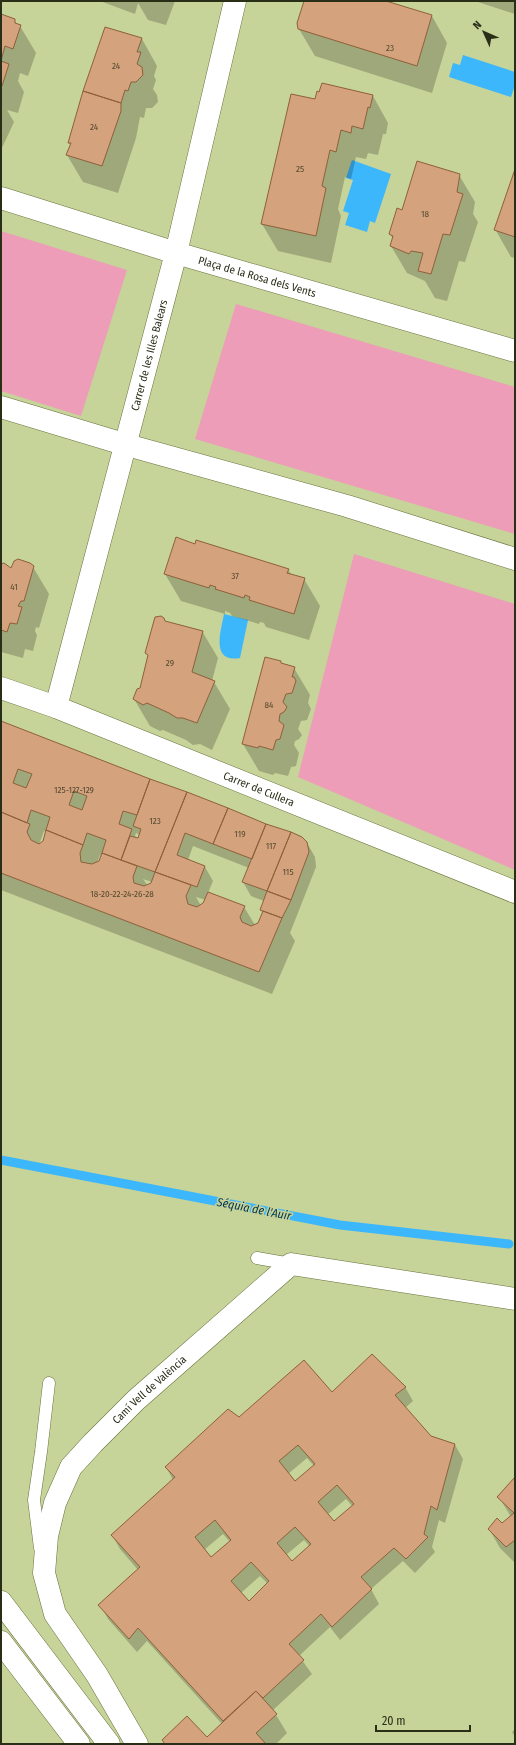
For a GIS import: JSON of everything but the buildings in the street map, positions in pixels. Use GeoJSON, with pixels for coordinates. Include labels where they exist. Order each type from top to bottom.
{"type":"FeatureCollection","features":[{"type":"Feature","properties":{"kind":"street","name":"Carrer de les Illes Balears"},"geometry":{"type":"LineString","coordinates":[[56,708],[176,253],[234,1]]}},
{"type":"Feature","properties":{"kind":"street","name":"Plaça de la Rosa dels Vents"},"geometry":{"type":"LineString","coordinates":[[1,198],[176,253],[515,351]]}},
{"type":"Feature","properties":{"kind":"street"},"geometry":{"type":"LineString","coordinates":[[1,407],[126,445],[347,506],[515,559]]}},
{"type":"Feature","properties":{"kind":"street","name":"Carrer de Cullera"},"geometry":{"type":"LineString","coordinates":[[1,688],[56,708],[515,892]]}},
{"type":"Feature","properties":{"kind":"street"},"geometry":{"type":"LineString","coordinates":[[291,1264],[515,1299]]}},
{"type":"Feature","properties":{"kind":"street","name":"Camí Vell de València"},"geometry":{"type":"LineString","coordinates":[[137,1744],[97,1675],[55,1614],[44,1573],[46,1536],[55,1503],[71,1467],[92,1443],[136,1400],[291,1264]]}},
{"type":"Feature","properties":{"kind":"street"},"geometry":{"type":"LineString","coordinates":[[1,1602],[109,1744]]}},
{"type":"Feature","properties":{"kind":"street"},"geometry":{"type":"LineString","coordinates":[[1,1642],[79,1744]]}},
{"type":"Feature","properties":{"kind":"lane"},"geometry":{"type":"LineString","coordinates":[[258,1258],[291,1264]]}},
{"type":"Feature","properties":{"kind":"lane"},"geometry":{"type":"LineString","coordinates":[[44,1573],[37,1531],[34,1500],[49,1382]]}},
{"type":"Feature","properties":{"kind":"shaded area"},"geometry":{"type":"Polygon","coordinates":[[[1,231],[127,270],[81,416],[1,391],[1,231]]]}},
{"type":"Feature","properties":{"kind":"shaded area"},"geometry":{"type":"Polygon","coordinates":[[[236,304],[515,387],[515,534],[195,439],[236,304]]]}},
{"type":"Feature","properties":{"kind":"shaded area"},"geometry":{"type":"Polygon","coordinates":[[[354,554],[515,604],[515,870],[298,777],[354,554]]]}},
{"type":"Feature","properties":{"kind":"water"},"geometry":{"type":"Polygon","coordinates":[[[463,55],[515,72],[515,85],[511,97],[449,77],[453,63],[460,65],[463,55]]]}},
{"type":"Feature","properties":{"kind":"water"},"geometry":{"type":"Polygon","coordinates":[[[352,160],[391,174],[375,223],[370,221],[367,232],[345,225],[349,213],[343,211],[353,180],[346,178],[352,160]]]}},
{"type":"Feature","properties":{"kind":"water"},"geometry":{"type":"Polygon","coordinates":[[[224,614],[248,620],[240,658],[224,656],[221,651],[220,637],[224,614]]]}},
{"type":"Feature","properties":{"kind":"waterway","name":"Séquia de l'Auir"},"geometry":{"type":"LineString","coordinates":[[1,1160],[340,1225],[509,1244]]}}]}
